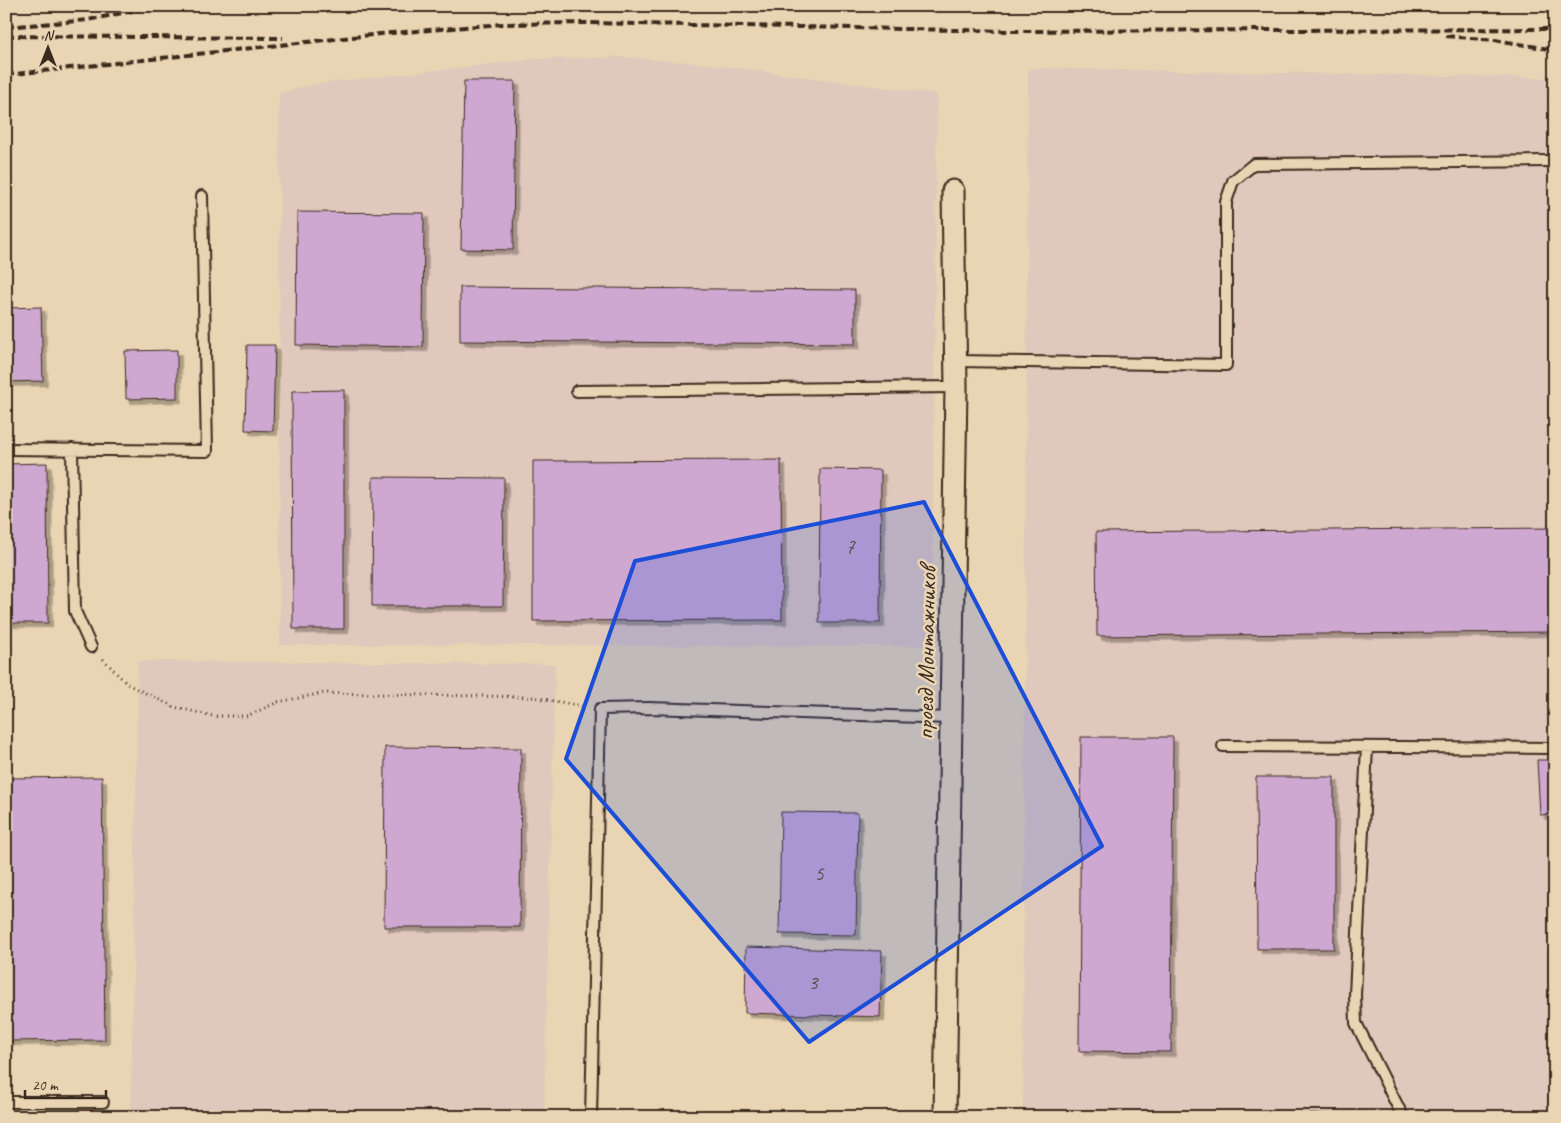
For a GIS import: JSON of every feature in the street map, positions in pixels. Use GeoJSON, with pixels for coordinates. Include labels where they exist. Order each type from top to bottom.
{"type":"FeatureCollection","features":[{"type":"Feature","properties":{"kind":"street","name":"проезд Монтажников"},"geometry":{"type":"LineString","coordinates":[[945,1117],[956,388],[953,190]]}},
{"type":"Feature","properties":{"kind":"lane"},"geometry":{"type":"LineString","coordinates":[[956,361],[1226,365],[1226,202],[1233,181],[1254,164],[1555,161]]}},
{"type":"Feature","properties":{"kind":"lane"},"geometry":{"type":"LineString","coordinates":[[6,448],[206,451],[202,196]]}},
{"type":"Feature","properties":{"kind":"lane"},"geometry":{"type":"LineString","coordinates":[[577,391],[956,388]]}},
{"type":"Feature","properties":{"kind":"lane"},"geometry":{"type":"LineString","coordinates":[[72,449],[75,611],[91,647]]}},
{"type":"Feature","properties":{"kind":"lane"},"geometry":{"type":"LineString","coordinates":[[592,1117],[600,709],[951,718]]}},
{"type":"Feature","properties":{"kind":"lane"},"geometry":{"type":"LineString","coordinates":[[1223,746],[1555,748]]}},
{"type":"Feature","properties":{"kind":"lane"},"geometry":{"type":"LineString","coordinates":[[1366,747],[1355,995],[1356,1023],[1403,1117]]}},
{"type":"Feature","properties":{"kind":"lane"},"geometry":{"type":"LineString","coordinates":[[6,1102],[102,1102]]}},
{"type":"Feature","properties":{"kind":"path"},"geometry":{"type":"LineString","coordinates":[[91,647],[127,684],[174,706],[213,716],[247,716],[278,702],[324,693],[532,697],[600,709]]}},
{"type":"Feature","properties":{"kind":"highlighted area"},"geometry":{"type":"Polygon","coordinates":[[[924,502],[1102,846],[809,1042],[566,759],[635,561],[924,502]]]}},
{"type":"Feature","properties":{"kind":"shaded area"},"geometry":{"type":"Polygon","coordinates":[[[625,57],[707,64],[937,94],[932,646],[280,645],[279,93],[315,84],[535,59],[625,57]]]}},
{"type":"Feature","properties":{"kind":"shaded area"},"geometry":{"type":"Polygon","coordinates":[[[1028,68],[1555,78],[1555,1117],[1023,1117],[1028,68]]]}},
{"type":"Feature","properties":{"kind":"shaded area"},"geometry":{"type":"Polygon","coordinates":[[[138,661],[555,664],[544,1114],[131,1111],[138,661]]]}},
{"type":"Feature","properties":{"kind":"building"},"geometry":{"type":"Polygon","coordinates":[[[464,81],[515,81],[513,250],[461,249],[464,81]]]}},
{"type":"Feature","properties":{"kind":"building"},"geometry":{"type":"Polygon","coordinates":[[[297,212],[424,213],[423,347],[296,345],[297,212]]]}},
{"type":"Feature","properties":{"kind":"building"},"geometry":{"type":"Polygon","coordinates":[[[460,287],[855,290],[855,344],[460,341],[460,287]]]}},
{"type":"Feature","properties":{"kind":"building"},"geometry":{"type":"Polygon","coordinates":[[[41,307],[43,381],[6,382],[6,308],[41,307]]]}},
{"type":"Feature","properties":{"kind":"building"},"geometry":{"type":"Polygon","coordinates":[[[247,345],[275,345],[273,431],[245,430],[247,345]]]}},
{"type":"Feature","properties":{"kind":"building"},"geometry":{"type":"Polygon","coordinates":[[[177,350],[177,398],[126,399],[125,351],[177,350]]]}},
{"type":"Feature","properties":{"kind":"building"},"geometry":{"type":"Polygon","coordinates":[[[344,390],[344,629],[293,629],[292,391],[344,390]]]}},
{"type":"Feature","properties":{"kind":"building"},"geometry":{"type":"Polygon","coordinates":[[[781,460],[782,620],[533,621],[533,461],[781,460]]]}},
{"type":"Feature","properties":{"kind":"building"},"geometry":{"type":"Polygon","coordinates":[[[47,463],[48,623],[6,623],[6,464],[47,463]]]}},
{"type":"Feature","properties":{"kind":"building"},"geometry":{"type":"Polygon","coordinates":[[[820,469],[881,470],[880,623],[819,623],[820,469]]]}},
{"type":"Feature","properties":{"kind":"building"},"geometry":{"type":"Polygon","coordinates":[[[373,477],[504,478],[503,606],[372,606],[373,477]]]}},
{"type":"Feature","properties":{"kind":"building"},"geometry":{"type":"Polygon","coordinates":[[[1555,528],[1555,632],[1097,636],[1096,532],[1555,528]]]}},
{"type":"Feature","properties":{"kind":"building"},"geometry":{"type":"Polygon","coordinates":[[[1081,737],[1173,737],[1171,1052],[1079,1051],[1081,737]]]}},
{"type":"Feature","properties":{"kind":"building"},"geometry":{"type":"Polygon","coordinates":[[[385,747],[521,748],[520,927],[384,927],[385,747]]]}},
{"type":"Feature","properties":{"kind":"building"},"geometry":{"type":"Polygon","coordinates":[[[1537,760],[1555,760],[1555,814],[1540,815],[1537,760]]]}},
{"type":"Feature","properties":{"kind":"building"},"geometry":{"type":"Polygon","coordinates":[[[102,777],[105,1040],[6,1041],[6,778],[102,777]]]}},
{"type":"Feature","properties":{"kind":"building"},"geometry":{"type":"Polygon","coordinates":[[[1256,777],[1334,777],[1334,949],[1257,949],[1256,777]]]}},
{"type":"Feature","properties":{"kind":"building"},"geometry":{"type":"Polygon","coordinates":[[[781,812],[858,813],[856,935],[779,934],[781,812]]]}},
{"type":"Feature","properties":{"kind":"building"},"geometry":{"type":"Polygon","coordinates":[[[746,947],[882,951],[880,1017],[745,1013],[746,947]]]}},
{"type":"Feature","properties":{"kind":"building"},"geometry":{"type":"Polygon","coordinates":[[[1073,1113],[1370,1114],[1370,1117],[1073,1117],[1073,1113]]]}},
{"type":"Feature","properties":{"kind":"railway"},"geometry":{"type":"LineString","coordinates":[[6,27],[88,20],[157,6]]}},
{"type":"Feature","properties":{"kind":"railway"},"geometry":{"type":"LineString","coordinates":[[6,75],[380,34],[502,24],[586,23],[1011,31],[1555,29]]}},
{"type":"Feature","properties":{"kind":"railway"},"geometry":{"type":"LineString","coordinates":[[6,36],[283,38]]}},
{"type":"Feature","properties":{"kind":"railway"},"geometry":{"type":"LineString","coordinates":[[1446,36],[1495,40],[1555,50]]}}]}
